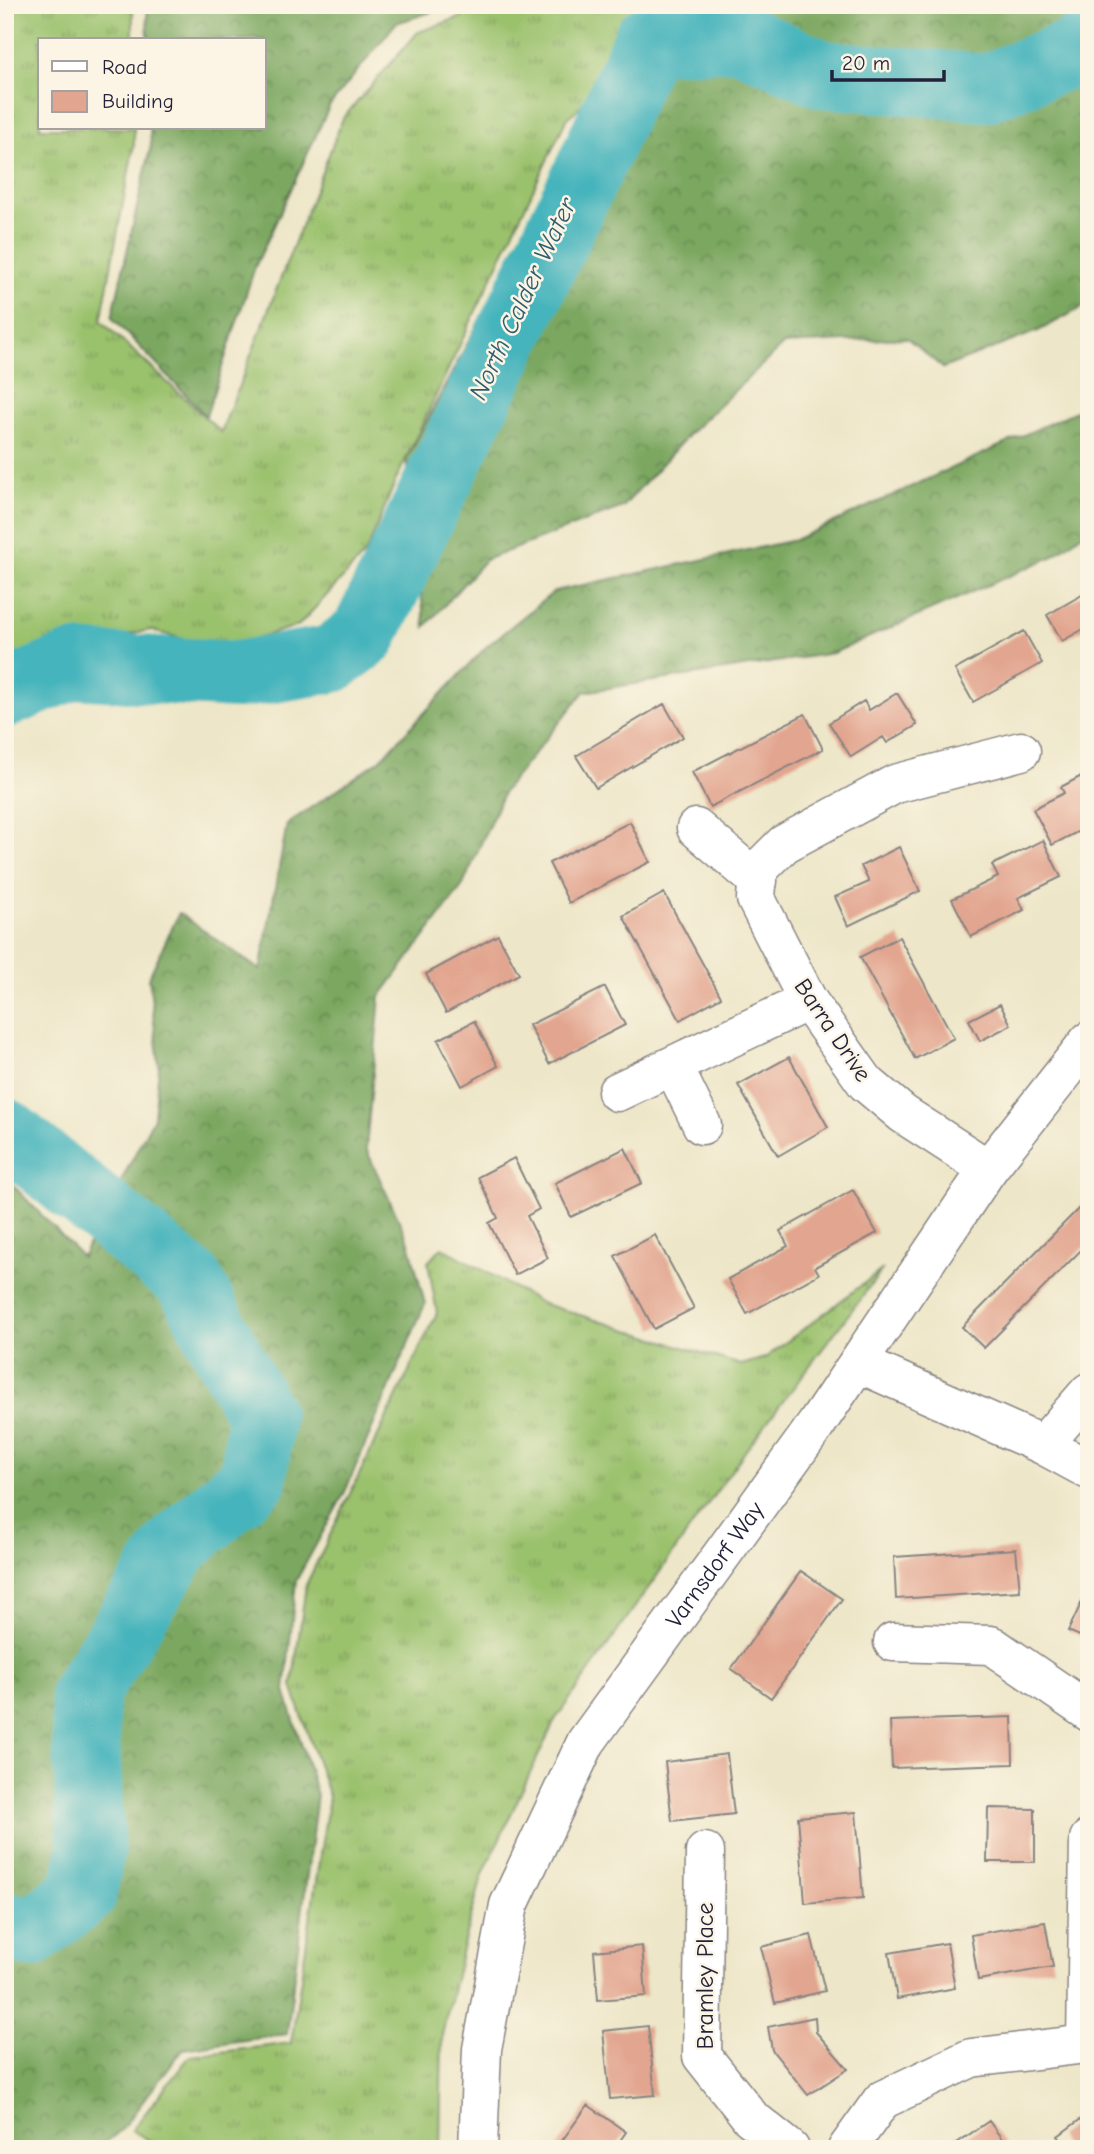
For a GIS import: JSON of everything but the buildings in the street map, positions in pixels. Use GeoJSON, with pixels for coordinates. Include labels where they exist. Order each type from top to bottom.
{"type":"FeatureCollection","features":[{"type":"Feature","properties":{"kind":"street"},"geometry":{"type":"LineString","coordinates":[[758,881],[758,870],[784,844],[895,783],[1021,751]]}},
{"type":"Feature","properties":{"kind":"street"},"geometry":{"type":"LineString","coordinates":[[696,828],[758,881]]}},
{"type":"Feature","properties":{"kind":"street","name":"Barra Drive"},"geometry":{"type":"LineString","coordinates":[[758,881],[756,899],[808,1001],[866,1083],[903,1114],[988,1169]]}},
{"type":"Feature","properties":{"kind":"street"},"geometry":{"type":"LineString","coordinates":[[617,1092],[808,1001]]}},
{"type":"Feature","properties":{"kind":"street","name":"Varnsdorf Way"},"geometry":{"type":"LineString","coordinates":[[478,2149],[482,2049],[509,1905],[586,1742],[816,1425],[988,1169],[1089,1041]]}},
{"type":"Feature","properties":{"kind":"street"},"geometry":{"type":"LineString","coordinates":[[673,1066],[702,1125]]}},
{"type":"Feature","properties":{"kind":"street"},"geometry":{"type":"LineString","coordinates":[[858,1363],[1043,1445],[1089,1470]]}},
{"type":"Feature","properties":{"kind":"street"},"geometry":{"type":"LineString","coordinates":[[1043,1445],[1089,1392]]}},
{"type":"Feature","properties":{"kind":"street"},"geometry":{"type":"LineString","coordinates":[[892,1642],[991,1645],[1089,1712]]}},
{"type":"Feature","properties":{"kind":"street"},"geometry":{"type":"LineString","coordinates":[[847,2149],[882,2100],[971,2058],[1088,2044],[1089,1839]]}},
{"type":"Feature","properties":{"kind":"street","name":"Bramley Place"},"geometry":{"type":"LineString","coordinates":[[705,1852],[702,2056],[751,2118],[790,2149]]}},
{"type":"Feature","properties":{"kind":"green space"},"geometry":{"type":"Polygon","coordinates":[[[5,5],[133,5],[133,38],[38,38],[38,130],[134,130],[134,144],[101,321],[221,432],[343,118],[418,32],[495,5],[702,5],[609,78],[566,120],[395,482],[366,553],[299,625],[221,649],[150,630],[5,661],[5,5]]]}},
{"type":"Feature","properties":{"kind":"green space"},"geometry":{"type":"Polygon","coordinates":[[[147,5],[454,5],[396,23],[330,105],[255,267],[206,416],[112,318],[151,145],[150,130],[266,130],[266,38],[148,38],[147,5]]]}},
{"type":"Feature","properties":{"kind":"green space"},"geometry":{"type":"Polygon","coordinates":[[[733,5],[1089,5],[1089,304],[1038,331],[943,368],[907,338],[784,344],[689,434],[623,507],[485,560],[425,627],[406,460],[590,111],[733,5]]]}},
{"type":"Feature","properties":{"kind":"green space"},"geometry":{"type":"Polygon","coordinates":[[[1089,405],[1089,529],[1052,557],[833,653],[584,692],[504,791],[463,885],[380,997],[366,1149],[409,1242],[425,1304],[344,1494],[296,1581],[285,1691],[317,1795],[287,2034],[183,2049],[121,2130],[98,2149],[5,2149],[5,1177],[82,1257],[154,1117],[159,1066],[149,977],[179,913],[260,970],[287,824],[380,760],[487,646],[555,591],[795,540],[1089,405]]]}},
{"type":"Feature","properties":{"kind":"green space"},"geometry":{"type":"Polygon","coordinates":[[[442,1247],[541,1303],[741,1365],[765,1358],[883,1269],[746,1450],[555,1720],[483,1874],[463,1945],[442,2035],[440,2149],[162,2149],[132,2130],[190,2056],[291,2043],[329,1797],[292,1686],[306,1585],[437,1313],[428,1262],[442,1247]]]}},
{"type":"Feature","properties":{"kind":"waterway","name":"North Calder Water"},"geometry":{"type":"LineString","coordinates":[[5,694],[75,665],[237,675],[332,659],[364,635],[590,167],[647,40],[739,37],[822,74],[986,88],[1089,46]]}},
{"type":"Feature","properties":{"kind":"waterway"},"geometry":{"type":"LineString","coordinates":[[5,675],[17,689]]}},
{"type":"Feature","properties":{"kind":"waterway","name":"North Calder Water"},"geometry":{"type":"LineString","coordinates":[[5,1132],[189,1281],[261,1416],[253,1479],[177,1546],[84,1694],[91,1850],[83,1893],[30,1934],[5,1924]]}}]}
